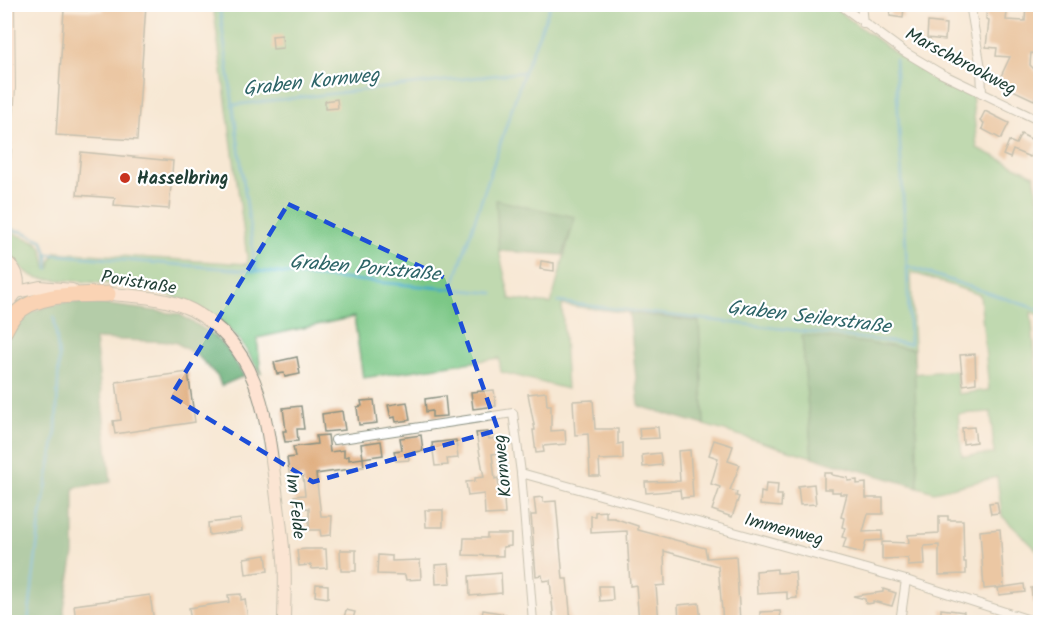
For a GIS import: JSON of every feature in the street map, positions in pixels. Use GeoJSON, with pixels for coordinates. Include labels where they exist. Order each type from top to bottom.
{"type":"FeatureCollection","features":[{"type":"Feature","properties":{"kind":"highway"},"geometry":{"type":"LineString","coordinates":[[4,332],[14,315],[28,305],[46,299],[108,294]]}},
{"type":"Feature","properties":{"kind":"main road"},"geometry":{"type":"LineString","coordinates":[[4,160],[9,88],[8,4]]}},
{"type":"Feature","properties":{"kind":"main road","name":"Poristraße"},"geometry":{"type":"LineString","coordinates":[[4,260],[12,266],[18,278],[40,287],[143,297],[173,303],[203,317],[231,340],[254,377],[261,395]]}},
{"type":"Feature","properties":{"kind":"main road"},"geometry":{"type":"LineString","coordinates":[[4,304],[17,292],[18,278]]}},
{"type":"Feature","properties":{"kind":"main road","name":"Poristraße"},"geometry":{"type":"LineString","coordinates":[[17,292],[40,287]]}},
{"type":"Feature","properties":{"kind":"main road","name":"Im Felde"},"geometry":{"type":"LineString","coordinates":[[261,395],[283,542],[284,622]]}},
{"type":"Feature","properties":{"kind":"street","name":"Marschbrookweg"},"geometry":{"type":"LineString","coordinates":[[839,4],[903,51],[940,73],[1041,121]]}},
{"type":"Feature","properties":{"kind":"street"},"geometry":{"type":"LineString","coordinates":[[861,4],[863,23]]}},
{"type":"Feature","properties":{"kind":"street"},"geometry":{"type":"LineString","coordinates":[[970,4],[981,68],[982,93]]}},
{"type":"Feature","properties":{"kind":"street","name":"Kornweg"},"geometry":{"type":"LineString","coordinates":[[335,440],[513,413],[521,473],[532,622]]}},
{"type":"Feature","properties":{"kind":"street","name":"Immenweg"},"geometry":{"type":"LineString","coordinates":[[521,473],[906,580],[1036,622]]}},
{"type":"Feature","properties":{"kind":"street"},"geometry":{"type":"LineString","coordinates":[[900,622],[906,580]]}},
{"type":"Feature","properties":{"kind":"street"},"geometry":{"type":"LineString","coordinates":[[1004,611],[1004,622]]}},
{"type":"Feature","properties":{"kind":"highlighted area"},"geometry":{"type":"Polygon","coordinates":[[[288,204],[445,278],[498,430],[313,482],[171,396],[288,204]]]}},
{"type":"Feature","properties":{"kind":"green space"},"geometry":{"type":"Polygon","coordinates":[[[213,5],[830,5],[898,55],[972,93],[977,148],[1034,175],[1040,209],[1040,315],[1031,312],[1040,412],[1040,553],[1002,516],[997,477],[934,492],[918,487],[914,374],[956,370],[958,394],[989,390],[980,295],[911,272],[914,349],[802,335],[812,457],[704,425],[699,321],[562,305],[567,389],[501,372],[499,358],[363,378],[354,317],[257,338],[261,374],[236,336],[216,318],[193,305],[169,295],[143,289],[37,278],[16,262],[9,250],[6,238],[13,233],[38,243],[43,251],[46,268],[50,268],[56,252],[248,264],[213,5]],[[497,201],[499,251],[510,299],[551,304],[575,217],[497,201]],[[991,412],[958,414],[962,456],[994,454],[991,412]]]}},
{"type":"Feature","properties":{"kind":"green space"},"geometry":{"type":"Polygon","coordinates":[[[496,200],[575,217],[563,255],[499,251],[496,200]]]}},
{"type":"Feature","properties":{"kind":"green space"},"geometry":{"type":"Polygon","coordinates":[[[65,302],[86,302],[179,314],[211,333],[228,350],[244,376],[221,386],[218,377],[198,356],[175,342],[95,339],[111,482],[74,488],[74,554],[64,609],[65,622],[5,622],[4,347],[20,320],[35,310],[65,302]]]}},
{"type":"Feature","properties":{"kind":"green space"},"geometry":{"type":"Polygon","coordinates":[[[629,313],[699,322],[704,425],[639,406],[629,313]]]}},
{"type":"Feature","properties":{"kind":"green space"},"geometry":{"type":"Polygon","coordinates":[[[802,335],[914,349],[918,487],[812,457],[802,335]]]}},
{"type":"Feature","properties":{"kind":"building"},"geometry":{"type":"Polygon","coordinates":[[[104,4],[146,4],[137,140],[56,135],[64,10],[103,11],[104,4]]]}},
{"type":"Feature","properties":{"kind":"building"},"geometry":{"type":"Polygon","coordinates":[[[987,4],[1008,4],[1006,20],[1025,21],[1026,4],[1041,4],[1041,54],[1031,53],[1030,65],[1039,74],[1040,87],[1034,100],[1002,85],[1005,80],[1000,78],[1010,57],[996,56],[997,48],[986,47],[989,20],[986,19],[987,4]]]}},
{"type":"Feature","properties":{"kind":"building"},"geometry":{"type":"Polygon","coordinates":[[[891,5],[904,6],[903,18],[890,16],[891,5]]]}},
{"type":"Feature","properties":{"kind":"building"},"geometry":{"type":"Polygon","coordinates":[[[928,22],[946,24],[945,40],[927,38],[928,22]]]}},
{"type":"Feature","properties":{"kind":"building"},"geometry":{"type":"Polygon","coordinates":[[[282,35],[283,48],[273,49],[272,36],[282,35]]]}},
{"type":"Feature","properties":{"kind":"building"},"geometry":{"type":"Polygon","coordinates":[[[337,99],[338,108],[325,109],[325,101],[337,99]]]}},
{"type":"Feature","properties":{"kind":"building"},"geometry":{"type":"Polygon","coordinates":[[[985,111],[1009,123],[1001,139],[982,129],[984,123],[980,121],[985,111]]]}},
{"type":"Feature","properties":{"kind":"building"},"geometry":{"type":"Polygon","coordinates":[[[1021,134],[1037,142],[1030,157],[1013,150],[1010,158],[1003,155],[1009,141],[1016,144],[1021,134]]]}},
{"type":"Feature","properties":{"kind":"building","name":"Hasselbring"},"geometry":{"type":"Polygon","coordinates":[[[81,152],[173,161],[169,209],[114,205],[115,198],[77,195],[81,152]]]}},
{"type":"Feature","properties":{"kind":"building"},"geometry":{"type":"Polygon","coordinates":[[[541,261],[554,263],[554,271],[540,269],[541,261]]]}},
{"type":"Feature","properties":{"kind":"building"},"geometry":{"type":"Polygon","coordinates":[[[975,354],[976,383],[963,385],[960,355],[975,354]]]}},
{"type":"Feature","properties":{"kind":"building"},"geometry":{"type":"Polygon","coordinates":[[[297,357],[300,374],[285,377],[284,373],[277,374],[274,362],[297,357]]]}},
{"type":"Feature","properties":{"kind":"building"},"geometry":{"type":"Polygon","coordinates":[[[188,372],[195,422],[115,434],[113,421],[121,420],[116,382],[188,372]]]}},
{"type":"Feature","properties":{"kind":"building"},"geometry":{"type":"Polygon","coordinates":[[[494,390],[496,406],[473,409],[471,392],[494,390]]]}},
{"type":"Feature","properties":{"kind":"building"},"geometry":{"type":"Polygon","coordinates":[[[546,392],[547,405],[551,405],[551,431],[565,430],[566,444],[543,446],[544,452],[536,453],[533,430],[535,430],[528,394],[546,392]]]}},
{"type":"Feature","properties":{"kind":"building"},"geometry":{"type":"Polygon","coordinates":[[[445,396],[447,416],[432,417],[432,411],[426,412],[425,399],[445,396]]]}},
{"type":"Feature","properties":{"kind":"building"},"geometry":{"type":"Polygon","coordinates":[[[374,400],[377,423],[359,425],[357,407],[362,406],[361,401],[374,400]]]}},
{"type":"Feature","properties":{"kind":"building"},"geometry":{"type":"Polygon","coordinates":[[[593,400],[595,429],[618,429],[618,444],[623,443],[623,459],[599,460],[600,476],[590,476],[588,434],[575,435],[573,401],[593,400]]]}},
{"type":"Feature","properties":{"kind":"building"},"geometry":{"type":"Polygon","coordinates":[[[407,402],[410,420],[396,422],[395,417],[391,418],[388,405],[407,402]]]}},
{"type":"Feature","properties":{"kind":"building"},"geometry":{"type":"Polygon","coordinates":[[[301,406],[304,429],[297,429],[298,441],[285,442],[283,408],[301,406]]]}},
{"type":"Feature","properties":{"kind":"building"},"geometry":{"type":"Polygon","coordinates":[[[342,411],[345,430],[324,432],[322,414],[342,411]]]}},
{"type":"Feature","properties":{"kind":"building"},"geometry":{"type":"Polygon","coordinates":[[[658,427],[659,438],[640,439],[639,428],[658,427]]]}},
{"type":"Feature","properties":{"kind":"building"},"geometry":{"type":"Polygon","coordinates":[[[974,427],[976,442],[963,444],[962,428],[974,427]]]}},
{"type":"Feature","properties":{"kind":"building"},"geometry":{"type":"Polygon","coordinates":[[[488,432],[489,439],[498,438],[500,453],[492,454],[495,479],[498,478],[500,499],[504,499],[505,514],[485,515],[484,494],[468,496],[466,482],[484,477],[476,433],[488,432]]]}},
{"type":"Feature","properties":{"kind":"building"},"geometry":{"type":"Polygon","coordinates":[[[328,435],[330,452],[344,450],[344,457],[349,456],[349,460],[363,458],[364,467],[316,474],[321,516],[332,516],[331,535],[321,536],[320,530],[309,530],[309,508],[295,509],[294,496],[305,495],[303,477],[290,479],[287,458],[295,457],[293,447],[317,444],[316,436],[328,435]]]}},
{"type":"Feature","properties":{"kind":"building"},"geometry":{"type":"Polygon","coordinates":[[[421,435],[423,451],[408,453],[409,460],[396,461],[394,451],[402,450],[400,438],[421,435]]]}},
{"type":"Feature","properties":{"kind":"building"},"geometry":{"type":"Polygon","coordinates":[[[456,440],[458,458],[447,459],[448,465],[435,466],[432,443],[456,440]]]}},
{"type":"Feature","properties":{"kind":"building"},"geometry":{"type":"Polygon","coordinates":[[[714,440],[733,446],[728,461],[740,465],[730,490],[737,492],[736,496],[739,497],[732,517],[712,510],[720,487],[711,484],[718,458],[709,455],[714,440]]]}},
{"type":"Feature","properties":{"kind":"building"},"geometry":{"type":"Polygon","coordinates":[[[381,441],[383,455],[363,458],[361,444],[381,441]]]}},
{"type":"Feature","properties":{"kind":"building"},"geometry":{"type":"Polygon","coordinates":[[[690,450],[693,497],[681,498],[680,490],[646,493],[645,482],[680,481],[678,451],[690,450]]]}},
{"type":"Feature","properties":{"kind":"building"},"geometry":{"type":"Polygon","coordinates":[[[660,453],[662,465],[643,467],[642,455],[660,453]]]}},
{"type":"Feature","properties":{"kind":"building"},"geometry":{"type":"Polygon","coordinates":[[[824,473],[848,478],[848,481],[857,480],[857,484],[866,483],[866,498],[883,498],[883,514],[868,514],[863,532],[882,531],[882,540],[866,541],[863,553],[843,548],[846,538],[842,537],[845,528],[842,527],[844,518],[841,517],[847,494],[824,489],[824,473]]]}},
{"type":"Feature","properties":{"kind":"building"},"geometry":{"type":"Polygon","coordinates":[[[766,483],[778,484],[777,495],[782,495],[781,507],[760,505],[761,492],[765,493],[766,483]]]}},
{"type":"Feature","properties":{"kind":"building"},"geometry":{"type":"Polygon","coordinates":[[[814,484],[816,504],[800,505],[798,486],[814,484]]]}},
{"type":"Feature","properties":{"kind":"building"},"geometry":{"type":"Polygon","coordinates":[[[543,497],[543,502],[556,501],[563,579],[567,579],[571,622],[554,622],[550,580],[543,581],[542,575],[536,576],[531,515],[536,515],[534,498],[543,497]]]}},
{"type":"Feature","properties":{"kind":"building"},"geometry":{"type":"Polygon","coordinates":[[[997,502],[999,513],[991,514],[989,503],[997,502]]]}},
{"type":"Feature","properties":{"kind":"building"},"geometry":{"type":"Polygon","coordinates":[[[425,510],[443,510],[443,527],[426,527],[425,510]]]}},
{"type":"Feature","properties":{"kind":"building"},"geometry":{"type":"Polygon","coordinates":[[[606,511],[606,518],[614,518],[638,526],[638,530],[705,548],[707,558],[736,556],[740,622],[723,622],[718,566],[664,551],[665,585],[656,586],[659,622],[639,622],[636,585],[630,586],[627,531],[591,533],[591,516],[595,516],[595,512],[606,511]]]}},
{"type":"Feature","properties":{"kind":"building"},"geometry":{"type":"Polygon","coordinates":[[[939,516],[948,516],[948,520],[963,520],[966,574],[939,575],[939,545],[924,546],[925,565],[908,566],[908,558],[882,559],[882,542],[909,543],[908,535],[939,533],[939,516]]]}},
{"type":"Feature","properties":{"kind":"building"},"geometry":{"type":"Polygon","coordinates":[[[241,519],[242,531],[209,535],[208,523],[241,519]]]}},
{"type":"Feature","properties":{"kind":"building"},"geometry":{"type":"Polygon","coordinates":[[[1000,529],[1004,587],[984,589],[980,531],[1000,529]]]}},
{"type":"Feature","properties":{"kind":"building"},"geometry":{"type":"Polygon","coordinates":[[[487,534],[511,534],[511,546],[503,547],[503,556],[463,555],[464,538],[487,538],[487,534]]]}},
{"type":"Feature","properties":{"kind":"building"},"geometry":{"type":"Polygon","coordinates":[[[326,549],[327,568],[312,569],[311,565],[299,566],[297,550],[326,549]]]}},
{"type":"Feature","properties":{"kind":"building"},"geometry":{"type":"Polygon","coordinates":[[[340,550],[356,550],[356,571],[341,571],[340,550]]]}},
{"type":"Feature","properties":{"kind":"building"},"geometry":{"type":"Polygon","coordinates":[[[266,555],[268,571],[246,574],[244,558],[266,555]]]}},
{"type":"Feature","properties":{"kind":"building"},"geometry":{"type":"Polygon","coordinates":[[[378,555],[392,556],[392,561],[420,560],[421,579],[406,580],[405,575],[377,574],[378,555]]]}},
{"type":"Feature","properties":{"kind":"building"},"geometry":{"type":"Polygon","coordinates":[[[449,564],[451,583],[436,584],[435,565],[449,564]]]}},
{"type":"Feature","properties":{"kind":"building"},"geometry":{"type":"Polygon","coordinates":[[[777,569],[777,573],[795,572],[797,598],[787,599],[787,592],[757,594],[756,571],[777,569]]]}},
{"type":"Feature","properties":{"kind":"building"},"geometry":{"type":"Polygon","coordinates":[[[501,573],[502,593],[470,596],[469,576],[501,573]]]}},
{"type":"Feature","properties":{"kind":"building"},"geometry":{"type":"Polygon","coordinates":[[[316,584],[328,585],[328,598],[315,596],[316,584]]]}},
{"type":"Feature","properties":{"kind":"building"},"geometry":{"type":"Polygon","coordinates":[[[1024,584],[1025,592],[999,595],[998,588],[1024,584]]]}},
{"type":"Feature","properties":{"kind":"building"},"geometry":{"type":"Polygon","coordinates":[[[599,586],[612,586],[613,600],[600,601],[599,586]]]}},
{"type":"Feature","properties":{"kind":"building"},"geometry":{"type":"Polygon","coordinates":[[[1041,587],[1041,603],[1033,604],[1031,588],[1041,587]]]}},
{"type":"Feature","properties":{"kind":"building"},"geometry":{"type":"Polygon","coordinates":[[[883,589],[896,593],[892,606],[873,601],[873,603],[866,604],[865,599],[853,596],[883,592],[883,589]]]}},
{"type":"Feature","properties":{"kind":"building"},"geometry":{"type":"Polygon","coordinates":[[[241,594],[241,600],[245,599],[248,619],[191,622],[189,608],[229,602],[228,595],[241,594]]]}},
{"type":"Feature","properties":{"kind":"building"},"geometry":{"type":"Polygon","coordinates":[[[150,595],[154,622],[76,622],[74,605],[150,595]]]}},
{"type":"Feature","properties":{"kind":"building"},"geometry":{"type":"Polygon","coordinates":[[[699,603],[701,622],[679,622],[678,605],[699,603]]]}},
{"type":"Feature","properties":{"kind":"building"},"geometry":{"type":"Polygon","coordinates":[[[941,609],[964,612],[964,622],[941,622],[941,609]]]}},
{"type":"Feature","properties":{"kind":"building"},"geometry":{"type":"Polygon","coordinates":[[[346,610],[355,612],[352,622],[343,622],[346,610]]]}},
{"type":"Feature","properties":{"kind":"building"},"geometry":{"type":"Polygon","coordinates":[[[483,610],[506,614],[505,622],[481,622],[483,610]]]}},
{"type":"Feature","properties":{"kind":"building"},"geometry":{"type":"Polygon","coordinates":[[[780,611],[781,622],[760,622],[760,612],[780,611]]]}},
{"type":"Feature","properties":{"kind":"waterway","name":"Graben Kornweg"},"geometry":{"type":"LineString","coordinates":[[219,4],[256,271]]}},
{"type":"Feature","properties":{"kind":"waterway","name":"Graben Poristraße"},"geometry":{"type":"LineString","coordinates":[[47,254],[452,289],[524,72],[551,4]]}},
{"type":"Feature","properties":{"kind":"waterway"},"geometry":{"type":"LineString","coordinates":[[895,59],[907,266]]}},
{"type":"Feature","properties":{"kind":"waterway","name":"Graben Kornweg"},"geometry":{"type":"LineString","coordinates":[[232,105],[524,72]]}},
{"type":"Feature","properties":{"kind":"waterway"},"geometry":{"type":"LineString","coordinates":[[4,228],[24,232],[43,241],[48,258],[48,269]]}},
{"type":"Feature","properties":{"kind":"waterway","name":"Graben Seilerstraße"},"geometry":{"type":"LineString","coordinates":[[558,302],[910,344],[907,266],[1040,310]]}},
{"type":"Feature","properties":{"kind":"waterway","name":"Graben Seilerstraße"},"geometry":{"type":"LineString","coordinates":[[452,289],[493,293]]}},
{"type":"Feature","properties":{"kind":"waterway"},"geometry":{"type":"LineString","coordinates":[[28,622],[40,521],[56,431],[59,358],[54,317]]}},
{"type":"Feature","properties":{"kind":"place","name":"Hasselbring"},"geometry":{"type":"Point","coordinates":[125,178]}}]}
